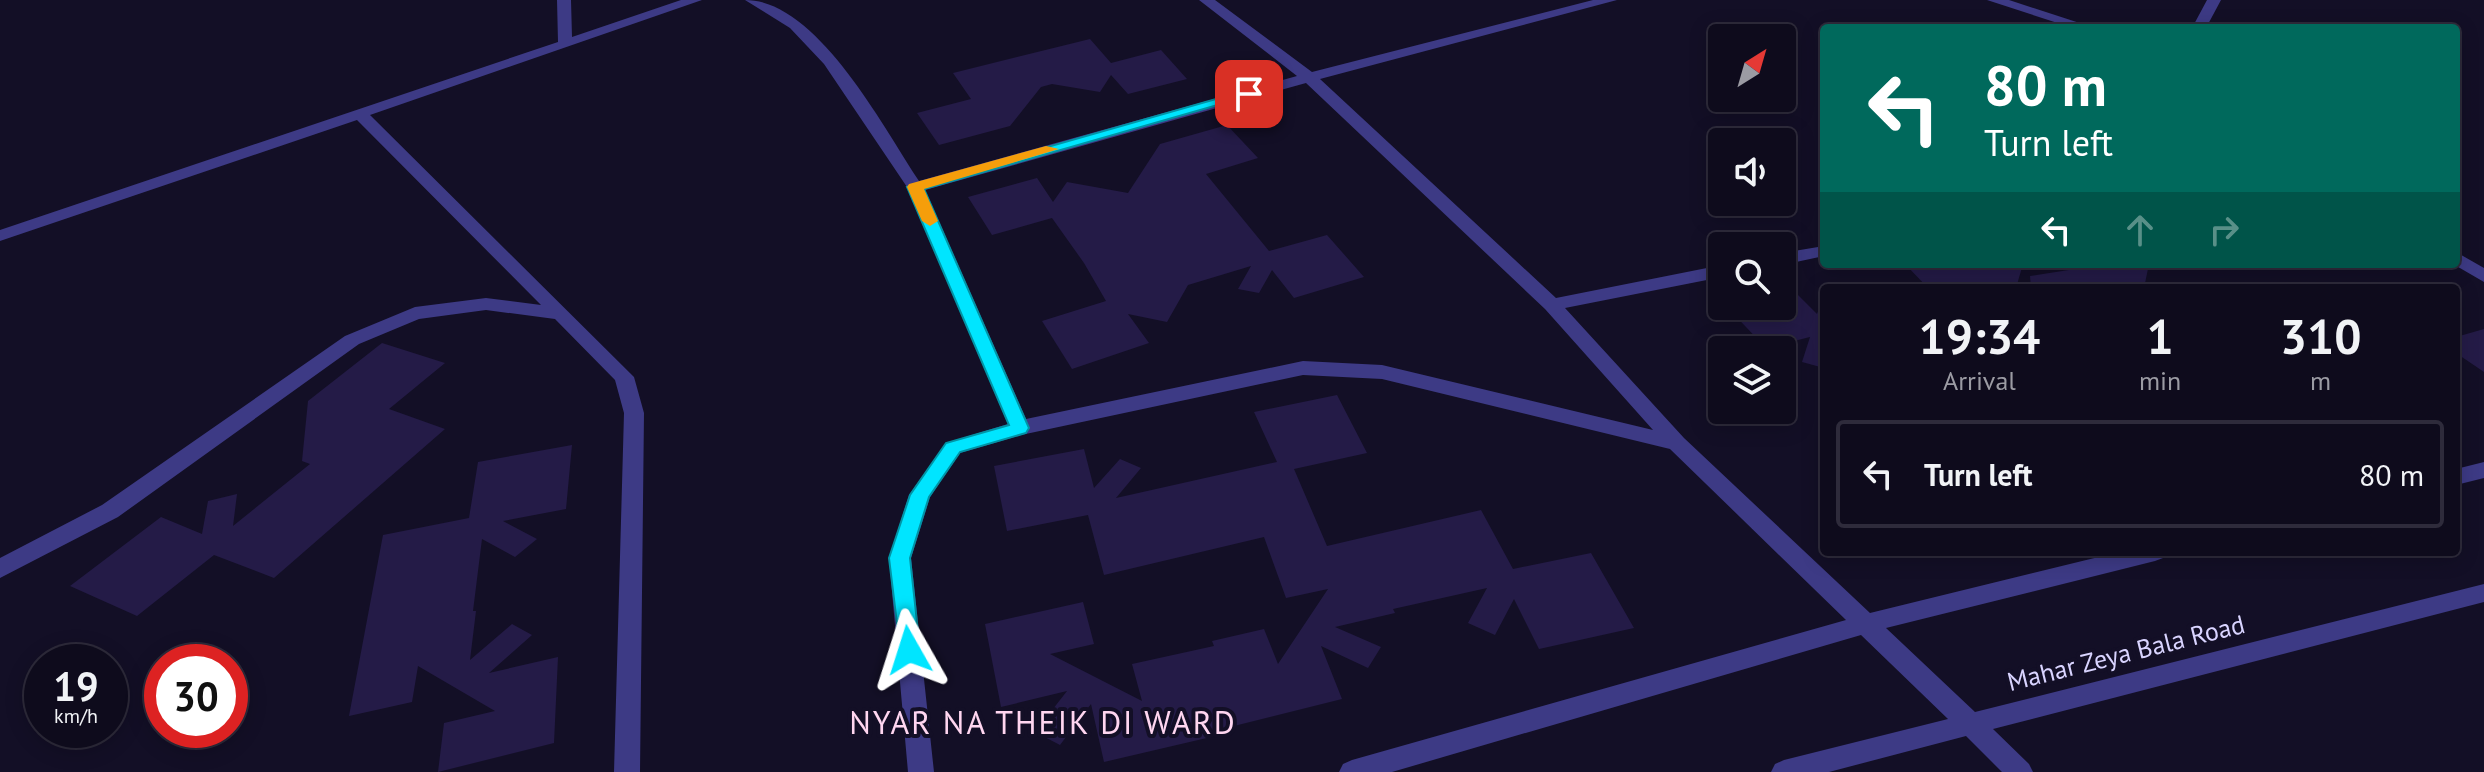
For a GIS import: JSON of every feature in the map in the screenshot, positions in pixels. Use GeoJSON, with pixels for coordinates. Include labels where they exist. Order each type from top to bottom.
{"type":"FeatureCollection","features":[{"type":"Feature","properties":{"kind":"street"},"geometry":{"type":"LineString","coordinates":[[564,0],[565,44]]}},
{"type":"Feature","properties":{"kind":"street"},"geometry":{"type":"LineString","coordinates":[[0,236],[695,0]]}},
{"type":"Feature","properties":{"kind":"street"},"geometry":{"type":"LineString","coordinates":[[752,0],[795,25],[830,61],[915,187],[1020,428]]}},
{"type":"Feature","properties":{"kind":"street"},"geometry":{"type":"LineString","coordinates":[[1206,0],[1309,77],[1552,305],[1677,443],[2020,772]]}},
{"type":"Feature","properties":{"kind":"street"},"geometry":{"type":"LineString","coordinates":[[915,187],[1309,77],[1610,0]]}},
{"type":"Feature","properties":{"kind":"street"},"geometry":{"type":"LineString","coordinates":[[1994,0],[2075,24]]}},
{"type":"Feature","properties":{"kind":"street"},"geometry":{"type":"LineString","coordinates":[[2201,24],[2214,0]]}},
{"type":"Feature","properties":{"kind":"street"},"geometry":{"type":"LineString","coordinates":[[360,114],[624,377],[634,413],[627,772]]}},
{"type":"Feature","properties":{"kind":"street"},"geometry":{"type":"LineString","coordinates":[[1796,256],[1820,252]]}},
{"type":"Feature","properties":{"kind":"street"},"geometry":{"type":"LineString","coordinates":[[2460,261],[2484,276]]}},
{"type":"Feature","properties":{"kind":"street"},"geometry":{"type":"LineString","coordinates":[[1552,305],[1708,274]]}},
{"type":"Feature","properties":{"kind":"street"},"geometry":{"type":"LineString","coordinates":[[0,569],[110,511],[352,340],[415,313],[486,304],[561,314]]}},
{"type":"Feature","properties":{"kind":"street"},"geometry":{"type":"LineString","coordinates":[[921,772],[900,558],[920,495],[953,448],[1020,428],[1303,368],[1382,372],[1677,443]]}},
{"type":"Feature","properties":{"kind":"street"},"geometry":{"type":"LineString","coordinates":[[2460,476],[2484,470]]}},
{"type":"Feature","properties":{"kind":"street"},"geometry":{"type":"LineString","coordinates":[[1352,772],[1865,624],[2139,556]]}},
{"type":"Feature","properties":{"kind":"street","name":"Mahar Zeya Bala Road"},"geometry":{"type":"LineString","coordinates":[[1784,772],[2484,593]]}},
{"type":"Feature","properties":{"kind":"building"},"geometry":{"type":"Polygon","coordinates":[[[1090,39],[1111,63],[1161,50],[1187,79],[1128,94],[1111,75],[1100,92],[1052,84],[1041,87],[1010,126],[939,145],[917,113],[971,99],[953,73],[1090,39]]]}},
{"type":"Feature","properties":{"kind":"building"},"geometry":{"type":"Polygon","coordinates":[[[1227,125],[1258,158],[1206,174],[1269,251],[1327,235],[1364,277],[1294,298],[1272,270],[1259,293],[1238,289],[1251,266],[1188,285],[1167,322],[1128,314],[1149,343],[1072,369],[1042,321],[1106,301],[1084,263],[1052,218],[992,235],[968,197],[1037,178],[1053,202],[1067,182],[1128,193],[1160,144],[1227,125]]]}},
{"type":"Feature","properties":{"kind":"building"},"geometry":{"type":"Polygon","coordinates":[[[1909,268],[2022,268],[2017,284],[1924,284],[1909,268]]]}},
{"type":"Feature","properties":{"kind":"building"},"geometry":{"type":"Polygon","coordinates":[[[2081,268],[2148,268],[2145,284],[2031,284],[2030,276],[2081,268]]]}},
{"type":"Feature","properties":{"kind":"building"},"geometry":{"type":"Polygon","coordinates":[[[1796,293],[1817,314],[1820,306],[1820,367],[1802,362],[1810,337],[1796,340],[1796,336],[1755,336],[1739,320],[1796,320],[1796,293]]]}},
{"type":"Feature","properties":{"kind":"building"},"geometry":{"type":"Polygon","coordinates":[[[2484,329],[2484,372],[2460,356],[2460,336],[2484,329]]]}},
{"type":"Feature","properties":{"kind":"building"},"geometry":{"type":"Polygon","coordinates":[[[382,343],[445,363],[389,409],[445,429],[274,578],[214,555],[137,616],[70,586],[161,517],[202,534],[208,501],[237,494],[233,526],[310,464],[302,461],[308,401],[382,343]]]}},
{"type":"Feature","properties":{"kind":"building"},"geometry":{"type":"Polygon","coordinates":[[[1337,395],[1367,453],[1294,469],[1327,546],[1481,510],[1513,569],[1591,553],[1634,628],[1539,649],[1514,599],[1495,635],[1468,623],[1487,588],[1393,609],[1395,613],[1335,627],[1381,647],[1368,668],[1321,646],[1342,699],[1210,732],[1211,737],[1104,762],[1091,704],[1060,745],[1035,732],[1067,691],[1001,707],[985,624],[1083,602],[1094,644],[1050,654],[1142,701],[1132,664],[1214,646],[1212,641],[1264,629],[1278,664],[1328,589],[1286,598],[1264,537],[1104,575],[1088,515],[1007,531],[994,466],[1084,449],[1094,488],[1120,459],[1141,468],[1116,498],[1277,462],[1254,412],[1337,395]]]}},
{"type":"Feature","properties":{"kind":"building"},"geometry":{"type":"Polygon","coordinates":[[[572,445],[566,509],[503,521],[537,539],[515,557],[482,539],[470,660],[512,624],[532,635],[489,673],[558,657],[554,743],[438,772],[444,723],[495,711],[418,666],[412,702],[349,716],[383,535],[469,518],[478,462],[572,445]]]}},
{"type":"Feature","properties":{"kind":"slow traffic"},"geometry":{"type":"LineString","coordinates":[[930,221],[915,187],[1051,149]]}},
{"type":"Feature","properties":{"kind":"district","name":"NYAR NA THEIK DI WARD"},"geometry":{"type":"Point","coordinates":[1043,723]}},
{"type":"Feature","properties":{"kind":"route"},"geometry":{"type":"LineString","coordinates":[[909,650],[900,558],[920,495],[953,448],[1020,428],[915,187],[1249,94]]}}]}
